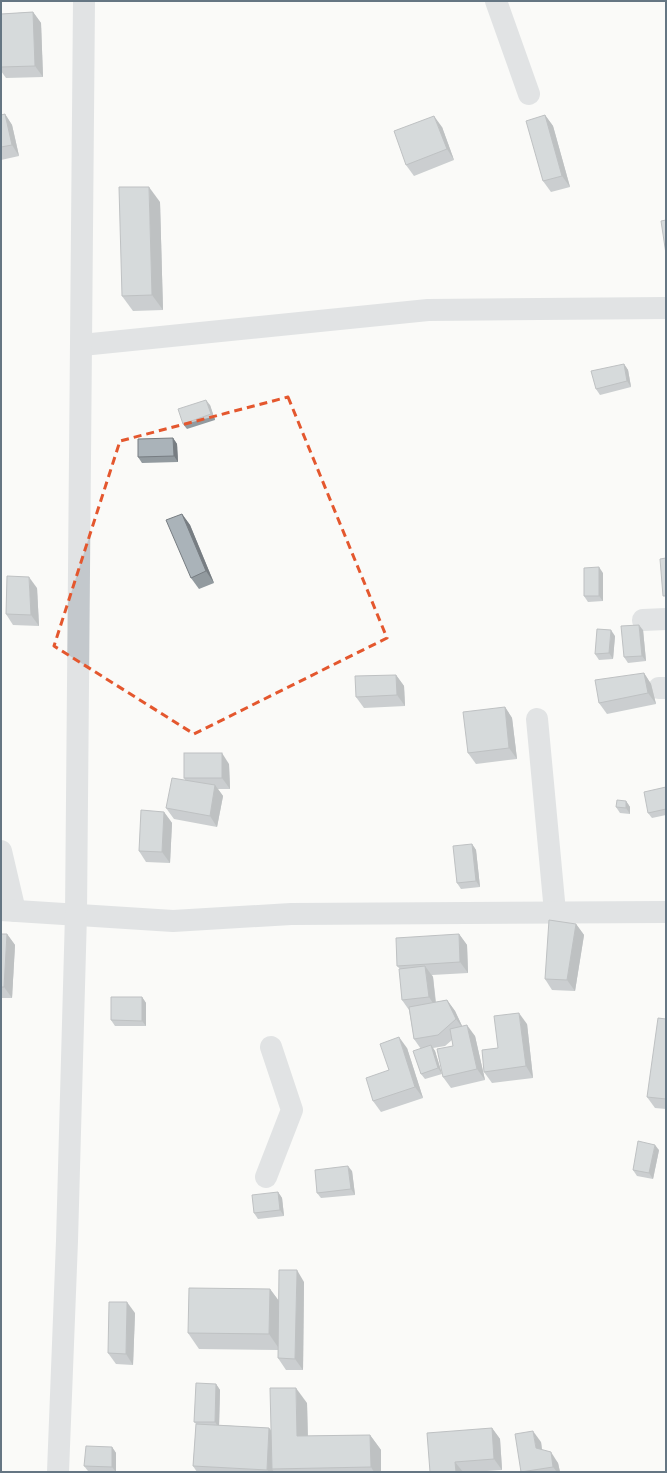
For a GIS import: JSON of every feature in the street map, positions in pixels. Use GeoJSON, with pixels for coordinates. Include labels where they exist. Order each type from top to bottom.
{"type":"FeatureCollection","features":[{"type":"Feature","properties":{"kind":"street"},"geometry":{"type":"LineString","coordinates":[[58,1472],[67,1241],[76,914],[84,1]]}},
{"type":"Feature","properties":{"kind":"street"},"geometry":{"type":"LineString","coordinates":[[496,1],[529,94]]}},
{"type":"Feature","properties":{"kind":"street"},"geometry":{"type":"LineString","coordinates":[[82,346],[428,310],[666,308]]}},
{"type":"Feature","properties":{"kind":"street"},"geometry":{"type":"LineString","coordinates":[[643,620],[666,619]]}},
{"type":"Feature","properties":{"kind":"street"},"geometry":{"type":"LineString","coordinates":[[537,719],[555,912]]}},
{"type":"Feature","properties":{"kind":"street"},"geometry":{"type":"LineString","coordinates":[[1,851],[8,911],[173,921],[291,914],[666,912]]}},
{"type":"Feature","properties":{"kind":"street"},"geometry":{"type":"LineString","coordinates":[[266,1177],[292,1110],[271,1047]]}},
{"type":"Feature","properties":{"kind":"highlighted area"},"geometry":{"type":"Polygon","coordinates":[[[288,397],[387,638],[194,734],[54,646],[120,441],[288,397]]]}},
{"type":"Feature","properties":{"kind":"building"},"geometry":{"type":"Polygon","coordinates":[[[33,12],[35,66],[1,67],[1,14],[33,12]]]}},
{"type":"Feature","properties":{"kind":"building"},"geometry":{"type":"Polygon","coordinates":[[[5,114],[12,145],[1,147],[1,115],[5,114]]]}},
{"type":"Feature","properties":{"kind":"building"},"geometry":{"type":"Polygon","coordinates":[[[545,115],[562,176],[543,181],[526,121],[545,115]]]}},
{"type":"Feature","properties":{"kind":"building"},"geometry":{"type":"Polygon","coordinates":[[[434,116],[447,149],[406,165],[394,131],[434,116]]]}},
{"type":"Feature","properties":{"kind":"building"},"geometry":{"type":"Polygon","coordinates":[[[119,187],[149,187],[152,295],[122,296],[119,187]]]}},
{"type":"Feature","properties":{"kind":"building"},"geometry":{"type":"Polygon","coordinates":[[[666,220],[666,254],[661,221],[666,220]]]}},
{"type":"Feature","properties":{"kind":"building"},"geometry":{"type":"Polygon","coordinates":[[[624,364],[627,381],[596,389],[591,371],[624,364]]]}},
{"type":"Feature","properties":{"kind":"building"},"geometry":{"type":"Polygon","coordinates":[[[206,400],[211,414],[183,424],[178,409],[206,400]]]}},
{"type":"Feature","properties":{"kind":"building"},"geometry":{"type":"Polygon","coordinates":[[[173,438],[174,456],[138,457],[138,439],[173,438]]]}},
{"type":"Feature","properties":{"kind":"building"},"geometry":{"type":"Polygon","coordinates":[[[182,514],[206,571],[191,578],[166,520],[182,514]]]}},
{"type":"Feature","properties":{"kind":"building"},"geometry":{"type":"Polygon","coordinates":[[[666,558],[666,596],[663,596],[660,559],[666,558]]]}},
{"type":"Feature","properties":{"kind":"building"},"geometry":{"type":"Polygon","coordinates":[[[599,567],[599,596],[584,596],[584,568],[599,567]]]}},
{"type":"Feature","properties":{"kind":"building"},"geometry":{"type":"Polygon","coordinates":[[[7,576],[29,577],[31,615],[6,614],[7,576]]]}},
{"type":"Feature","properties":{"kind":"building"},"geometry":{"type":"Polygon","coordinates":[[[639,625],[642,656],[624,657],[621,626],[639,625]]]}},
{"type":"Feature","properties":{"kind":"building"},"geometry":{"type":"Polygon","coordinates":[[[597,629],[611,630],[609,653],[595,654],[597,629]]]}},
{"type":"Feature","properties":{"kind":"building"},"geometry":{"type":"Polygon","coordinates":[[[644,673],[648,693],[599,703],[595,680],[644,673]]]}},
{"type":"Feature","properties":{"kind":"building"},"geometry":{"type":"Polygon","coordinates":[[[396,675],[397,695],[356,697],[355,676],[396,675]]]}},
{"type":"Feature","properties":{"kind":"building"},"geometry":{"type":"Polygon","coordinates":[[[505,707],[509,748],[468,753],[463,712],[505,707]]]}},
{"type":"Feature","properties":{"kind":"building"},"geometry":{"type":"Polygon","coordinates":[[[184,753],[222,753],[222,778],[184,778],[184,753]]]}},
{"type":"Feature","properties":{"kind":"building"},"geometry":{"type":"Polygon","coordinates":[[[172,778],[215,785],[210,816],[166,808],[172,778]]]}},
{"type":"Feature","properties":{"kind":"building"},"geometry":{"type":"Polygon","coordinates":[[[666,787],[666,809],[648,813],[644,792],[666,787]]]}},
{"type":"Feature","properties":{"kind":"building"},"geometry":{"type":"Polygon","coordinates":[[[617,800],[626,801],[626,808],[616,807],[617,800]]]}},
{"type":"Feature","properties":{"kind":"building"},"geometry":{"type":"Polygon","coordinates":[[[141,810],[164,812],[162,852],[139,851],[141,810]]]}},
{"type":"Feature","properties":{"kind":"building"},"geometry":{"type":"Polygon","coordinates":[[[472,844],[476,881],[457,883],[453,846],[472,844]]]}},
{"type":"Feature","properties":{"kind":"building"},"geometry":{"type":"Polygon","coordinates":[[[549,920],[576,924],[567,980],[545,979],[549,920]]]}},
{"type":"Feature","properties":{"kind":"building"},"geometry":{"type":"Polygon","coordinates":[[[1,934],[7,934],[4,987],[1,987],[1,934]]]}},
{"type":"Feature","properties":{"kind":"building"},"geometry":{"type":"Polygon","coordinates":[[[459,934],[460,962],[397,966],[396,938],[459,934]]]}},
{"type":"Feature","properties":{"kind":"building"},"geometry":{"type":"Polygon","coordinates":[[[425,966],[429,997],[402,1000],[399,969],[425,966]]]}},
{"type":"Feature","properties":{"kind":"building"},"geometry":{"type":"Polygon","coordinates":[[[111,997],[142,997],[142,1021],[111,1020],[111,997]]]}},
{"type":"Feature","properties":{"kind":"building"},"geometry":{"type":"Polygon","coordinates":[[[447,1000],[456,1019],[438,1035],[414,1039],[409,1007],[447,1000]]]}},
{"type":"Feature","properties":{"kind":"building"},"geometry":{"type":"Polygon","coordinates":[[[519,1013],[526,1066],[484,1072],[482,1050],[498,1048],[494,1016],[519,1013]]]}},
{"type":"Feature","properties":{"kind":"building"},"geometry":{"type":"Polygon","coordinates":[[[658,1018],[666,1019],[666,1099],[647,1097],[658,1018]]]}},
{"type":"Feature","properties":{"kind":"building"},"geometry":{"type":"Polygon","coordinates":[[[467,1025],[477,1069],[443,1077],[437,1049],[453,1046],[450,1029],[467,1025]]]}},
{"type":"Feature","properties":{"kind":"building"},"geometry":{"type":"Polygon","coordinates":[[[399,1037],[415,1087],[373,1101],[366,1078],[389,1070],[380,1044],[399,1037]]]}},
{"type":"Feature","properties":{"kind":"building"},"geometry":{"type":"Polygon","coordinates":[[[431,1045],[438,1068],[421,1074],[413,1051],[431,1045]]]}},
{"type":"Feature","properties":{"kind":"building"},"geometry":{"type":"Polygon","coordinates":[[[638,1141],[655,1145],[649,1173],[633,1170],[638,1141]]]}},
{"type":"Feature","properties":{"kind":"building"},"geometry":{"type":"Polygon","coordinates":[[[348,1166],[351,1189],[317,1193],[315,1170],[348,1166]]]}},
{"type":"Feature","properties":{"kind":"building"},"geometry":{"type":"Polygon","coordinates":[[[278,1192],[280,1210],[254,1213],[252,1195],[278,1192]]]}},
{"type":"Feature","properties":{"kind":"building"},"geometry":{"type":"Polygon","coordinates":[[[279,1270],[297,1270],[295,1359],[278,1358],[279,1270]]]}},
{"type":"Feature","properties":{"kind":"building"},"geometry":{"type":"Polygon","coordinates":[[[189,1288],[270,1289],[269,1334],[188,1333],[189,1288]]]}},
{"type":"Feature","properties":{"kind":"building"},"geometry":{"type":"Polygon","coordinates":[[[109,1302],[127,1302],[126,1354],[108,1353],[109,1302]]]}},
{"type":"Feature","properties":{"kind":"building"},"geometry":{"type":"Polygon","coordinates":[[[196,1383],[216,1384],[215,1422],[194,1422],[196,1383]]]}},
{"type":"Feature","properties":{"kind":"building"},"geometry":{"type":"Polygon","coordinates":[[[270,1388],[296,1388],[297,1436],[370,1435],[371,1467],[272,1469],[270,1388]]]}},
{"type":"Feature","properties":{"kind":"building"},"geometry":{"type":"Polygon","coordinates":[[[196,1424],[269,1428],[267,1470],[193,1466],[196,1424]]]}},
{"type":"Feature","properties":{"kind":"building"},"geometry":{"type":"Polygon","coordinates":[[[492,1428],[494,1459],[455,1462],[456,1472],[430,1472],[427,1433],[492,1428]]]}},
{"type":"Feature","properties":{"kind":"building"},"geometry":{"type":"Polygon","coordinates":[[[533,1431],[536,1448],[551,1452],[553,1467],[521,1472],[515,1434],[533,1431]]]}},
{"type":"Feature","properties":{"kind":"building"},"geometry":{"type":"Polygon","coordinates":[[[86,1446],[112,1447],[112,1467],[84,1466],[86,1446]]]}}]}
